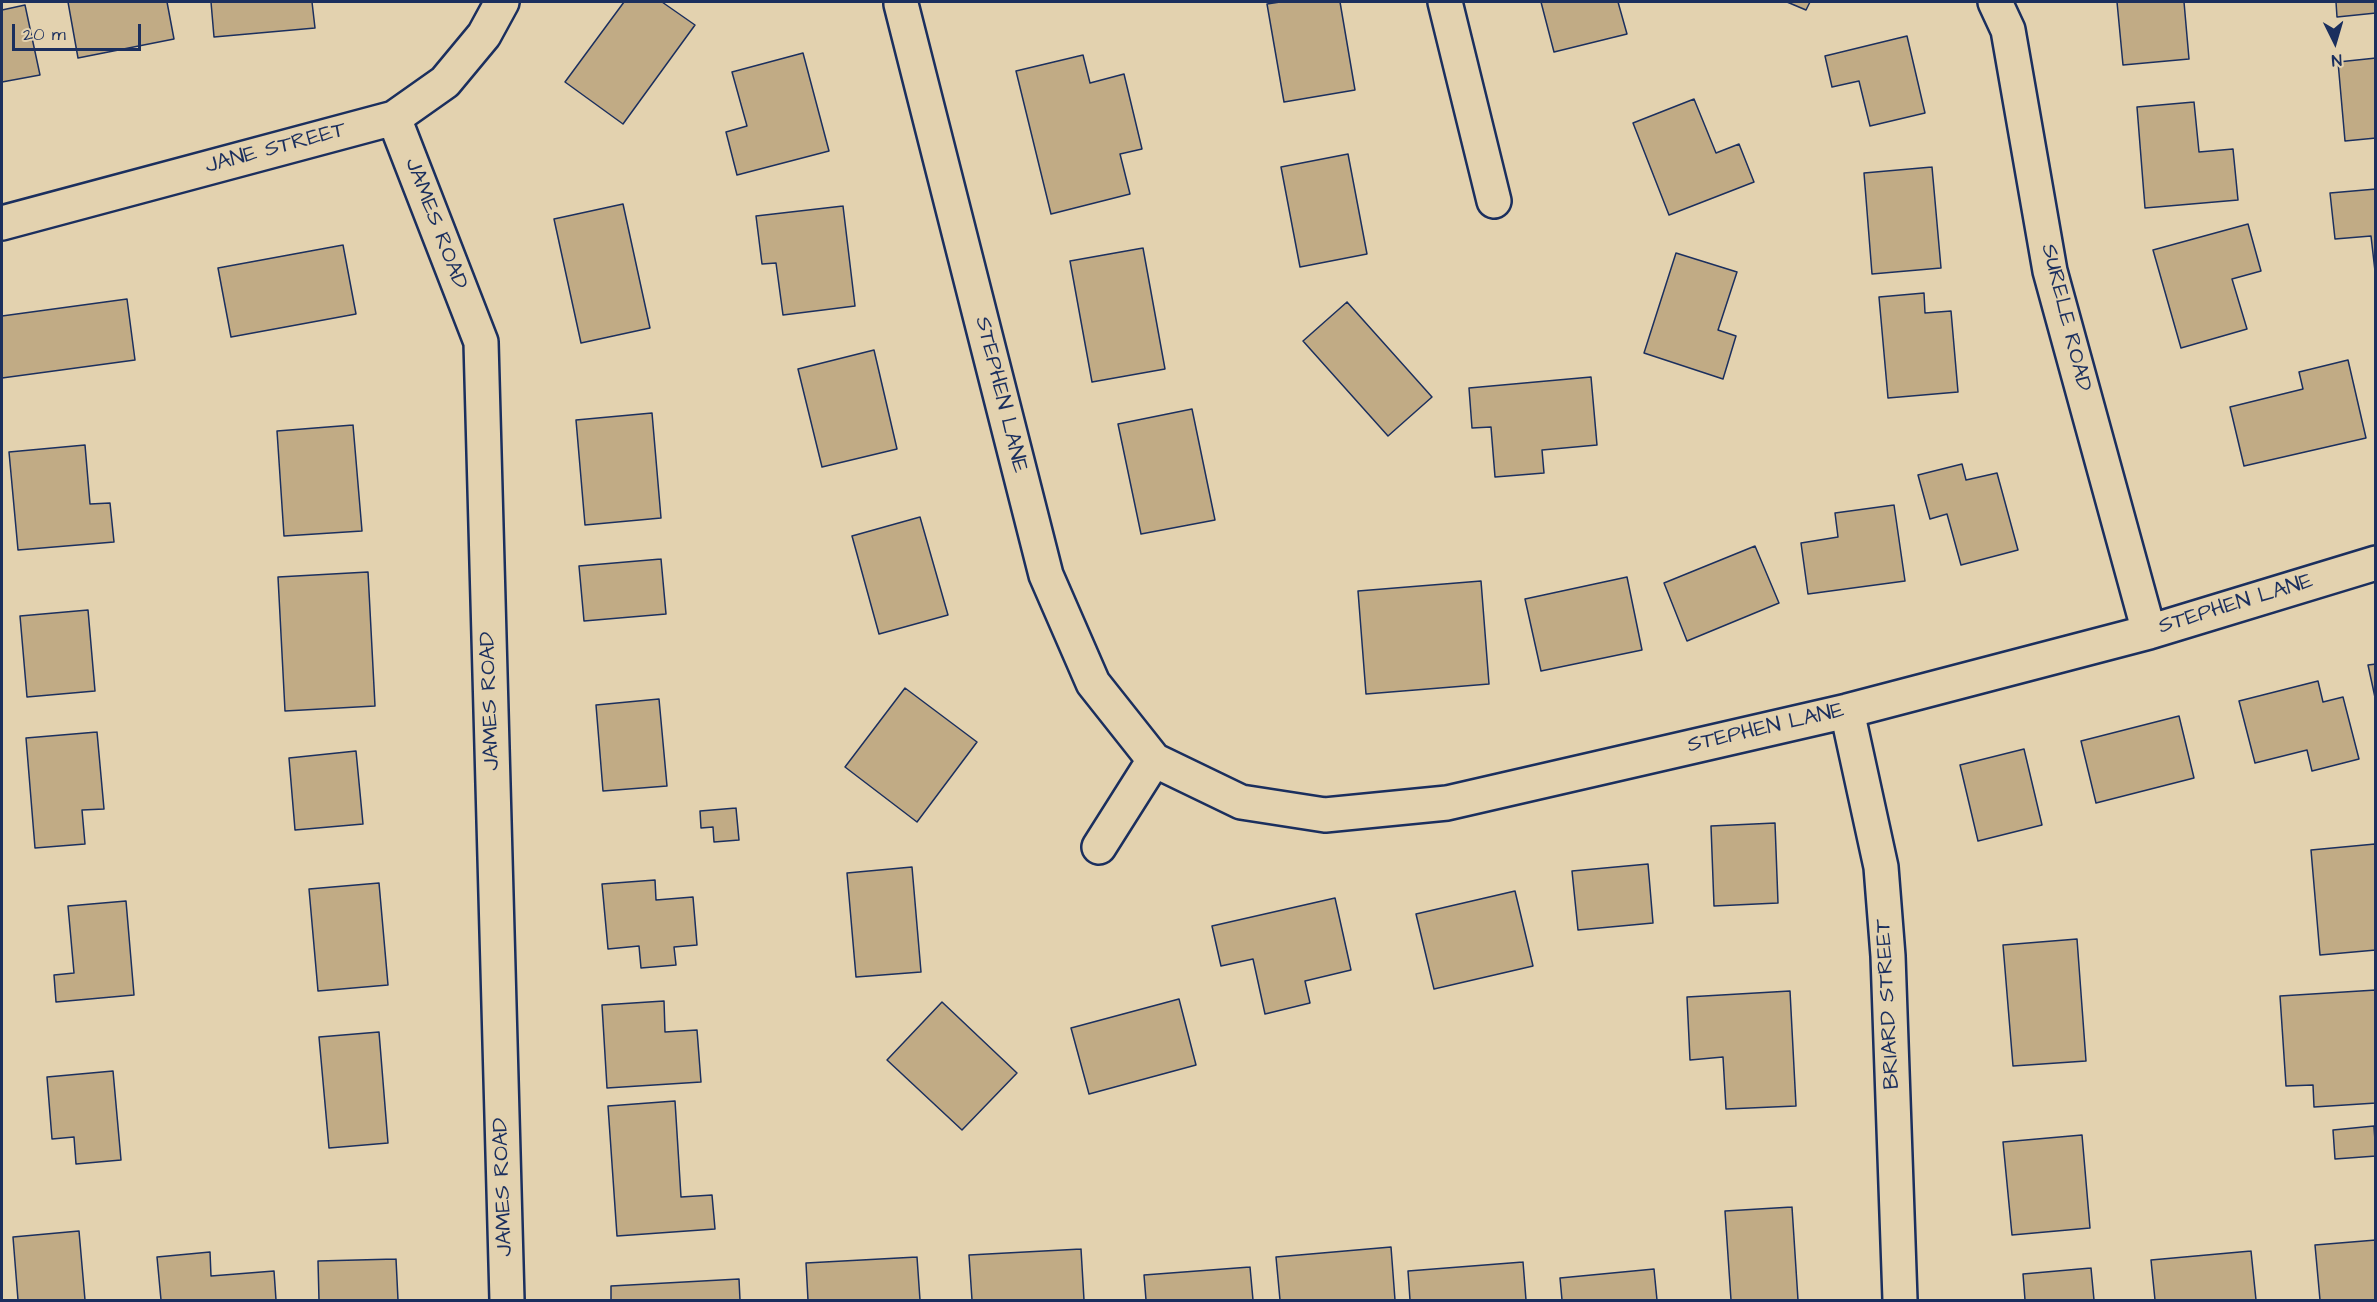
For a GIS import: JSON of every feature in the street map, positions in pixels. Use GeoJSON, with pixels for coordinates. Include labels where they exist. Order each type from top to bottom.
{"type":"FeatureCollection","features":[{"type":"Feature","properties":{"kind":"street","name":"JANE STREET"},"geometry":{"type":"LineString","coordinates":[[2,223],[394,118],[445,82],[484,35],[502,2]]}},
{"type":"Feature","properties":{"kind":"street","name":"STEPHEN LANE"},"geometry":{"type":"LineString","coordinates":[[903,2],[1046,574],[1093,683],[1154,760],[1241,802],[1325,815],[1447,803],[1847,711],[2149,632],[2376,563]]}},
{"type":"Feature","properties":{"kind":"street"},"geometry":{"type":"LineString","coordinates":[[1445,2],[1494,201]]}},
{"type":"Feature","properties":{"kind":"street","name":"SURELE ROAD"},"geometry":{"type":"LineString","coordinates":[[1995,2],[2008,30],[2050,271],[2149,632]]}},
{"type":"Feature","properties":{"kind":"street","name":"JAMES ROAD"},"geometry":{"type":"LineString","coordinates":[[394,118],[481,342],[507,1300]]}},
{"type":"Feature","properties":{"kind":"street","name":"BRIARD STREET"},"geometry":{"type":"LineString","coordinates":[[1847,711],[1881,867],[1888,956],[1900,1300]]}},
{"type":"Feature","properties":{"kind":"street"},"geometry":{"type":"LineString","coordinates":[[1099,847],[1154,760]]}},
{"type":"Feature","properties":{"kind":"building"},"geometry":{"type":"Polygon","coordinates":[[[68,2],[167,2],[174,39],[78,58],[68,2]]]}},
{"type":"Feature","properties":{"kind":"building"},"geometry":{"type":"Polygon","coordinates":[[[211,2],[312,2],[315,28],[214,37],[211,2]]]}},
{"type":"Feature","properties":{"kind":"building"},"geometry":{"type":"Polygon","coordinates":[[[624,2],[662,2],[695,25],[623,124],[565,82],[624,2]]]}},
{"type":"Feature","properties":{"kind":"building"},"geometry":{"type":"Polygon","coordinates":[[[1340,2],[1355,90],[1284,102],[1267,4],[1340,2]]]}},
{"type":"Feature","properties":{"kind":"building"},"geometry":{"type":"Polygon","coordinates":[[[1541,2],[1618,2],[1627,34],[1554,52],[1541,2]]]}},
{"type":"Feature","properties":{"kind":"building"},"geometry":{"type":"Polygon","coordinates":[[[1787,2],[1810,2],[1806,10],[1787,2]]]}},
{"type":"Feature","properties":{"kind":"building"},"geometry":{"type":"Polygon","coordinates":[[[2117,2],[2184,2],[2189,59],[2123,65],[2117,2]]]}},
{"type":"Feature","properties":{"kind":"building"},"geometry":{"type":"Polygon","coordinates":[[[2336,2],[2376,2],[2376,13],[2337,17],[2336,2]]]}},
{"type":"Feature","properties":{"kind":"building"},"geometry":{"type":"Polygon","coordinates":[[[25,5],[40,75],[2,82],[2,10],[25,5]]]}},
{"type":"Feature","properties":{"kind":"building"},"geometry":{"type":"Polygon","coordinates":[[[1907,36],[1925,113],[1870,126],[1859,81],[1832,87],[1825,56],[1907,36]]]}},
{"type":"Feature","properties":{"kind":"building"},"geometry":{"type":"Polygon","coordinates":[[[803,53],[829,151],[737,175],[726,132],[747,126],[732,72],[803,53]]]}},
{"type":"Feature","properties":{"kind":"building"},"geometry":{"type":"Polygon","coordinates":[[[1083,55],[1090,83],[1124,74],[1142,149],[1120,154],[1130,194],[1051,214],[1016,71],[1083,55]]]}},
{"type":"Feature","properties":{"kind":"building"},"geometry":{"type":"Polygon","coordinates":[[[2376,58],[2376,138],[2345,141],[2338,62],[2376,58]]]}},
{"type":"Feature","properties":{"kind":"building"},"geometry":{"type":"Polygon","coordinates":[[[1694,99],[1716,153],[1739,144],[1754,182],[1669,215],[1633,123],[1694,99]]]}},
{"type":"Feature","properties":{"kind":"building"},"geometry":{"type":"Polygon","coordinates":[[[2194,102],[2199,152],[2233,149],[2238,200],[2145,208],[2137,107],[2194,102]]]}},
{"type":"Feature","properties":{"kind":"building"},"geometry":{"type":"Polygon","coordinates":[[[1348,154],[1367,254],[1300,267],[1281,167],[1348,154]]]}},
{"type":"Feature","properties":{"kind":"building"},"geometry":{"type":"Polygon","coordinates":[[[1932,167],[1941,268],[1872,274],[1864,173],[1932,167]]]}},
{"type":"Feature","properties":{"kind":"building"},"geometry":{"type":"Polygon","coordinates":[[[2376,189],[2376,280],[2371,236],[2335,239],[2330,193],[2376,189]]]}},
{"type":"Feature","properties":{"kind":"building"},"geometry":{"type":"Polygon","coordinates":[[[623,204],[650,328],[581,343],[554,219],[623,204]]]}},
{"type":"Feature","properties":{"kind":"building"},"geometry":{"type":"Polygon","coordinates":[[[843,206],[855,306],[783,315],[776,263],[762,264],[756,216],[843,206]]]}},
{"type":"Feature","properties":{"kind":"building"},"geometry":{"type":"Polygon","coordinates":[[[2248,224],[2261,271],[2232,279],[2247,329],[2181,348],[2153,250],[2248,224]]]}},
{"type":"Feature","properties":{"kind":"building"},"geometry":{"type":"Polygon","coordinates":[[[343,245],[356,314],[231,337],[218,268],[343,245]]]}},
{"type":"Feature","properties":{"kind":"building"},"geometry":{"type":"Polygon","coordinates":[[[1143,248],[1165,369],[1092,382],[1070,261],[1143,248]]]}},
{"type":"Feature","properties":{"kind":"building"},"geometry":{"type":"Polygon","coordinates":[[[1676,253],[1737,272],[1718,330],[1736,336],[1723,379],[1644,353],[1676,253]]]}},
{"type":"Feature","properties":{"kind":"building"},"geometry":{"type":"Polygon","coordinates":[[[1924,293],[1925,313],[1951,311],[1958,392],[1888,398],[1879,297],[1924,293]]]}},
{"type":"Feature","properties":{"kind":"building"},"geometry":{"type":"Polygon","coordinates":[[[127,299],[135,360],[2,378],[2,316],[127,299]]]}},
{"type":"Feature","properties":{"kind":"building"},"geometry":{"type":"Polygon","coordinates":[[[1347,302],[1432,397],[1388,436],[1303,341],[1347,302]]]}},
{"type":"Feature","properties":{"kind":"building"},"geometry":{"type":"Polygon","coordinates":[[[874,350],[897,449],[822,467],[798,369],[874,350]]]}},
{"type":"Feature","properties":{"kind":"building"},"geometry":{"type":"Polygon","coordinates":[[[2348,360],[2366,438],[2244,466],[2230,407],[2303,389],[2299,372],[2348,360]]]}},
{"type":"Feature","properties":{"kind":"building"},"geometry":{"type":"Polygon","coordinates":[[[1591,377],[1597,445],[1542,450],[1544,473],[1495,477],[1491,427],[1472,428],[1469,388],[1591,377]]]}},
{"type":"Feature","properties":{"kind":"building"},"geometry":{"type":"Polygon","coordinates":[[[1192,409],[1215,520],[1141,534],[1118,424],[1192,409]]]}},
{"type":"Feature","properties":{"kind":"building"},"geometry":{"type":"Polygon","coordinates":[[[652,413],[661,518],[585,525],[576,420],[652,413]]]}},
{"type":"Feature","properties":{"kind":"building"},"geometry":{"type":"Polygon","coordinates":[[[353,425],[362,531],[284,536],[277,431],[353,425]]]}},
{"type":"Feature","properties":{"kind":"building"},"geometry":{"type":"Polygon","coordinates":[[[85,445],[90,504],[110,503],[114,542],[18,550],[9,452],[85,445]]]}},
{"type":"Feature","properties":{"kind":"building"},"geometry":{"type":"Polygon","coordinates":[[[1962,464],[1966,480],[1997,473],[2018,550],[1961,565],[1947,514],[1930,519],[1918,475],[1962,464]]]}},
{"type":"Feature","properties":{"kind":"building"},"geometry":{"type":"Polygon","coordinates":[[[1894,505],[1905,581],[1808,594],[1801,543],[1838,537],[1835,513],[1894,505]]]}},
{"type":"Feature","properties":{"kind":"building"},"geometry":{"type":"Polygon","coordinates":[[[920,517],[948,615],[879,634],[852,536],[920,517]]]}},
{"type":"Feature","properties":{"kind":"building"},"geometry":{"type":"Polygon","coordinates":[[[1755,546],[1779,603],[1687,641],[1664,583],[1755,546]]]}},
{"type":"Feature","properties":{"kind":"building"},"geometry":{"type":"Polygon","coordinates":[[[661,559],[666,614],[584,621],[579,566],[661,559]]]}},
{"type":"Feature","properties":{"kind":"building"},"geometry":{"type":"Polygon","coordinates":[[[368,572],[375,706],[285,711],[278,577],[368,572]]]}},
{"type":"Feature","properties":{"kind":"building"},"geometry":{"type":"Polygon","coordinates":[[[1627,577],[1642,650],[1541,671],[1525,599],[1627,577]]]}},
{"type":"Feature","properties":{"kind":"building"},"geometry":{"type":"Polygon","coordinates":[[[1481,581],[1489,684],[1366,694],[1358,591],[1481,581]]]}},
{"type":"Feature","properties":{"kind":"building"},"geometry":{"type":"Polygon","coordinates":[[[88,610],[95,691],[27,697],[20,616],[88,610]]]}},
{"type":"Feature","properties":{"kind":"building"},"geometry":{"type":"Polygon","coordinates":[[[2376,664],[2376,702],[2368,665],[2376,664]]]}},
{"type":"Feature","properties":{"kind":"building"},"geometry":{"type":"Polygon","coordinates":[[[2318,681],[2323,702],[2343,697],[2359,759],[2312,771],[2307,750],[2255,763],[2239,701],[2318,681]]]}},
{"type":"Feature","properties":{"kind":"building"},"geometry":{"type":"Polygon","coordinates":[[[905,688],[977,742],[917,822],[845,767],[905,688]]]}},
{"type":"Feature","properties":{"kind":"building"},"geometry":{"type":"Polygon","coordinates":[[[659,699],[667,786],[603,791],[596,705],[659,699]]]}},
{"type":"Feature","properties":{"kind":"building"},"geometry":{"type":"Polygon","coordinates":[[[2179,716],[2194,778],[2096,803],[2081,741],[2179,716]]]}},
{"type":"Feature","properties":{"kind":"building"},"geometry":{"type":"Polygon","coordinates":[[[97,732],[104,809],[82,810],[85,844],[35,848],[26,738],[97,732]]]}},
{"type":"Feature","properties":{"kind":"building"},"geometry":{"type":"Polygon","coordinates":[[[2024,749],[2042,825],[1978,841],[1960,765],[2024,749]]]}},
{"type":"Feature","properties":{"kind":"building"},"geometry":{"type":"Polygon","coordinates":[[[356,751],[363,824],[295,830],[289,758],[356,751]]]}},
{"type":"Feature","properties":{"kind":"building"},"geometry":{"type":"Polygon","coordinates":[[[736,808],[739,840],[714,842],[713,827],[701,828],[700,811],[736,808]]]}},
{"type":"Feature","properties":{"kind":"building"},"geometry":{"type":"Polygon","coordinates":[[[1775,823],[1778,903],[1714,906],[1711,826],[1775,823]]]}},
{"type":"Feature","properties":{"kind":"building"},"geometry":{"type":"Polygon","coordinates":[[[2375,844],[2376,950],[2320,955],[2311,850],[2375,844]]]}},
{"type":"Feature","properties":{"kind":"building"},"geometry":{"type":"Polygon","coordinates":[[[1648,864],[1653,923],[1578,930],[1572,871],[1648,864]]]}},
{"type":"Feature","properties":{"kind":"building"},"geometry":{"type":"Polygon","coordinates":[[[912,867],[921,972],[856,977],[847,873],[912,867]]]}},
{"type":"Feature","properties":{"kind":"building"},"geometry":{"type":"Polygon","coordinates":[[[655,880],[656,900],[693,897],[697,945],[674,947],[676,965],[641,968],[639,946],[608,949],[602,884],[655,880]]]}},
{"type":"Feature","properties":{"kind":"building"},"geometry":{"type":"Polygon","coordinates":[[[379,883],[388,985],[318,991],[309,889],[379,883]]]}},
{"type":"Feature","properties":{"kind":"building"},"geometry":{"type":"Polygon","coordinates":[[[1515,891],[1533,966],[1434,989],[1416,914],[1515,891]]]}},
{"type":"Feature","properties":{"kind":"building"},"geometry":{"type":"Polygon","coordinates":[[[1335,898],[1351,970],[1305,981],[1310,1003],[1265,1014],[1253,959],[1221,966],[1212,926],[1335,898]]]}},
{"type":"Feature","properties":{"kind":"building"},"geometry":{"type":"Polygon","coordinates":[[[126,901],[134,995],[56,1002],[54,975],[74,973],[68,906],[126,901]]]}},
{"type":"Feature","properties":{"kind":"building"},"geometry":{"type":"Polygon","coordinates":[[[2077,939],[2086,1061],[2013,1066],[2003,945],[2077,939]]]}},
{"type":"Feature","properties":{"kind":"building"},"geometry":{"type":"Polygon","coordinates":[[[2376,990],[2376,1103],[2314,1107],[2313,1085],[2286,1086],[2280,996],[2376,990]]]}},
{"type":"Feature","properties":{"kind":"building"},"geometry":{"type":"Polygon","coordinates":[[[1790,991],[1796,1106],[1726,1109],[1723,1057],[1690,1060],[1687,997],[1790,991]]]}},
{"type":"Feature","properties":{"kind":"building"},"geometry":{"type":"Polygon","coordinates":[[[1179,999],[1196,1065],[1089,1094],[1071,1028],[1179,999]]]}},
{"type":"Feature","properties":{"kind":"building"},"geometry":{"type":"Polygon","coordinates":[[[664,1001],[665,1032],[697,1030],[701,1082],[607,1088],[602,1005],[664,1001]]]}},
{"type":"Feature","properties":{"kind":"building"},"geometry":{"type":"Polygon","coordinates":[[[942,1002],[1017,1073],[962,1130],[887,1060],[942,1002]]]}},
{"type":"Feature","properties":{"kind":"building"},"geometry":{"type":"Polygon","coordinates":[[[379,1032],[388,1143],[329,1148],[319,1037],[379,1032]]]}},
{"type":"Feature","properties":{"kind":"building"},"geometry":{"type":"Polygon","coordinates":[[[113,1071],[121,1160],[76,1164],[74,1137],[52,1139],[47,1077],[113,1071]]]}},
{"type":"Feature","properties":{"kind":"building"},"geometry":{"type":"Polygon","coordinates":[[[675,1101],[681,1197],[712,1195],[715,1229],[617,1236],[608,1106],[675,1101]]]}},
{"type":"Feature","properties":{"kind":"building"},"geometry":{"type":"Polygon","coordinates":[[[2374,1126],[2376,1156],[2335,1159],[2333,1130],[2374,1126]]]}},
{"type":"Feature","properties":{"kind":"building"},"geometry":{"type":"Polygon","coordinates":[[[2082,1135],[2090,1228],[2012,1235],[2003,1142],[2082,1135]]]}},
{"type":"Feature","properties":{"kind":"building"},"geometry":{"type":"Polygon","coordinates":[[[1792,1207],[1798,1300],[1731,1300],[1725,1211],[1792,1207]]]}},
{"type":"Feature","properties":{"kind":"building"},"geometry":{"type":"Polygon","coordinates":[[[79,1231],[85,1300],[18,1300],[13,1237],[79,1231]]]}},
{"type":"Feature","properties":{"kind":"building"},"geometry":{"type":"Polygon","coordinates":[[[2376,1240],[2376,1300],[2320,1300],[2315,1245],[2376,1240]]]}},
{"type":"Feature","properties":{"kind":"building"},"geometry":{"type":"Polygon","coordinates":[[[1391,1247],[1395,1300],[1280,1300],[1276,1257],[1391,1247]]]}},
{"type":"Feature","properties":{"kind":"building"},"geometry":{"type":"Polygon","coordinates":[[[1081,1249],[1084,1300],[972,1300],[969,1255],[1081,1249]]]}},
{"type":"Feature","properties":{"kind":"building"},"geometry":{"type":"Polygon","coordinates":[[[2251,1251],[2256,1300],[2155,1300],[2151,1260],[2251,1251]]]}},
{"type":"Feature","properties":{"kind":"building"},"geometry":{"type":"Polygon","coordinates":[[[210,1252],[211,1276],[274,1271],[276,1300],[161,1300],[157,1257],[210,1252]]]}},
{"type":"Feature","properties":{"kind":"building"},"geometry":{"type":"Polygon","coordinates":[[[917,1257],[920,1300],[808,1300],[806,1263],[917,1257]]]}},
{"type":"Feature","properties":{"kind":"building"},"geometry":{"type":"Polygon","coordinates":[[[396,1259],[398,1300],[319,1300],[318,1261],[396,1259]]]}},
{"type":"Feature","properties":{"kind":"building"},"geometry":{"type":"Polygon","coordinates":[[[1523,1262],[1526,1300],[1410,1300],[1408,1271],[1523,1262]]]}},
{"type":"Feature","properties":{"kind":"building"},"geometry":{"type":"Polygon","coordinates":[[[1250,1267],[1253,1300],[1146,1300],[1144,1275],[1250,1267]]]}},
{"type":"Feature","properties":{"kind":"building"},"geometry":{"type":"Polygon","coordinates":[[[2091,1268],[2094,1300],[2025,1300],[2023,1274],[2091,1268]]]}},
{"type":"Feature","properties":{"kind":"building"},"geometry":{"type":"Polygon","coordinates":[[[1654,1269],[1657,1300],[1562,1300],[1560,1278],[1654,1269]]]}},
{"type":"Feature","properties":{"kind":"building"},"geometry":{"type":"Polygon","coordinates":[[[739,1279],[740,1300],[611,1300],[611,1286],[739,1279]]]}}]}
